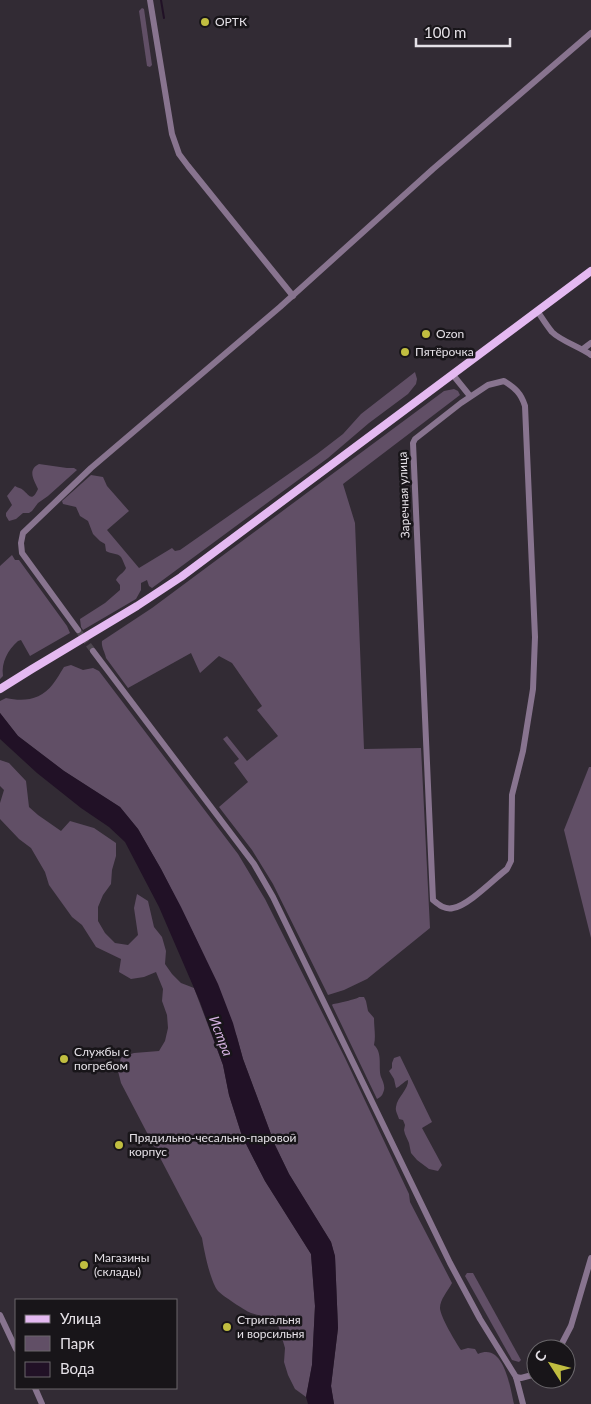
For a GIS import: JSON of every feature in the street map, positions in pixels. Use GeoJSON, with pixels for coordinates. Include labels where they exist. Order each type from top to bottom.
{"type":"FeatureCollection","features":[{"type":"Feature","properties":{"kind":"main road"},"geometry":{"type":"LineString","coordinates":[[0,690],[181,577],[591,271]]}},
{"type":"Feature","properties":{"kind":"street"},"geometry":{"type":"LineString","coordinates":[[150,0],[174,144],[188,166],[293,296]]}},
{"type":"Feature","properties":{"kind":"street"},"geometry":{"type":"LineString","coordinates":[[78,630],[22,553],[23,533],[91,468],[293,296],[433,169],[591,33]]}},
{"type":"Feature","properties":{"kind":"street"},"geometry":{"type":"LineString","coordinates":[[538,312],[552,331],[591,355]]}},
{"type":"Feature","properties":{"kind":"street"},"geometry":{"type":"LineString","coordinates":[[583,349],[591,343]]}},
{"type":"Feature","properties":{"kind":"street"},"geometry":{"type":"LineString","coordinates":[[453,374],[470,396]]}},
{"type":"Feature","properties":{"kind":"street","name":"Заречная улица"},"geometry":{"type":"LineString","coordinates":[[504,382],[514,387],[522,396],[525,406],[535,637],[533,689],[523,751],[512,794],[510,861],[506,869],[462,905],[452,909],[440,906],[433,900],[413,443],[415,439],[470,396],[488,385],[504,382]]}},
{"type":"Feature","properties":{"kind":"street"},"geometry":{"type":"LineString","coordinates":[[94,651],[254,864],[273,896],[450,1263],[480,1320],[516,1378],[523,1404]]}},
{"type":"Feature","properties":{"kind":"street"},"geometry":{"type":"LineString","coordinates":[[564,1339],[571,1326],[591,1258]]}},
{"type":"Feature","properties":{"kind":"street"},"geometry":{"type":"LineString","coordinates":[[0,1315],[15,1347]]}},
{"type":"Feature","properties":{"kind":"street"},"geometry":{"type":"LineString","coordinates":[[516,1378],[526,1377]]}},
{"type":"Feature","properties":{"kind":"street"},"geometry":{"type":"LineString","coordinates":[[34,1389],[42,1404]]}},
{"type":"Feature","properties":{"kind":"green space"},"geometry":{"type":"Polygon","coordinates":[[[142,8],[144,9],[152,65],[150,67],[147,66],[139,11],[142,8]]]}},
{"type":"Feature","properties":{"kind":"green space"},"geometry":{"type":"Polygon","coordinates":[[[415,372],[416,384],[408,394],[369,423],[328,458],[152,588],[147,580],[141,583],[141,590],[136,599],[83,630],[80,619],[105,603],[120,590],[120,585],[116,580],[126,568],[120,556],[106,551],[105,544],[93,534],[88,521],[80,516],[76,507],[63,504],[62,501],[91,475],[103,477],[107,486],[129,511],[107,530],[139,568],[172,548],[175,551],[180,550],[317,454],[343,434],[361,414],[415,372]]]}},
{"type":"Feature","properties":{"kind":"green space"},"geometry":{"type":"Polygon","coordinates":[[[454,389],[460,395],[343,484],[355,523],[364,749],[421,748],[430,928],[367,979],[328,995],[273,884],[252,850],[219,807],[248,782],[234,763],[239,759],[223,739],[227,736],[247,761],[278,736],[257,710],[262,706],[232,663],[219,656],[200,673],[191,653],[128,688],[106,658],[102,641],[152,608],[444,391],[454,389]]]}},
{"type":"Feature","properties":{"kind":"green space"},"geometry":{"type":"Polygon","coordinates":[[[39,464],[74,468],[77,470],[38,503],[32,511],[23,513],[16,519],[9,521],[6,513],[12,505],[7,496],[15,486],[31,497],[34,495],[38,489],[32,472],[35,466],[39,464]]]}},
{"type":"Feature","properties":{"kind":"green space"},"geometry":{"type":"Polygon","coordinates":[[[12,555],[15,560],[19,560],[67,626],[70,633],[30,656],[21,640],[18,641],[6,657],[3,666],[3,676],[0,679],[0,566],[12,555]]]}},
{"type":"Feature","properties":{"kind":"green space"},"geometry":{"type":"Polygon","coordinates":[[[71,665],[83,670],[93,668],[99,671],[238,854],[265,899],[345,1058],[409,1194],[410,1202],[452,1283],[440,1305],[445,1323],[461,1350],[475,1349],[478,1354],[487,1352],[494,1354],[500,1360],[508,1378],[514,1404],[334,1404],[331,1386],[338,1328],[335,1257],[331,1242],[289,1174],[275,1145],[243,1059],[237,1037],[197,941],[161,869],[138,829],[120,807],[64,771],[18,736],[0,713],[0,701],[6,698],[26,700],[38,697],[48,689],[64,667],[71,665]]]}},
{"type":"Feature","properties":{"kind":"green space"},"geometry":{"type":"Polygon","coordinates":[[[0,760],[9,763],[26,781],[29,807],[38,815],[61,831],[70,821],[94,828],[116,843],[116,856],[111,884],[103,895],[98,907],[98,921],[105,933],[115,943],[128,945],[138,935],[134,908],[137,894],[148,901],[154,927],[162,937],[166,951],[165,964],[181,983],[194,988],[223,1065],[229,1095],[242,1136],[265,1181],[311,1254],[315,1306],[312,1365],[306,1397],[295,1389],[288,1375],[284,1362],[285,1348],[277,1321],[251,1313],[224,1296],[215,1286],[202,1238],[121,1083],[118,1071],[121,1057],[134,1053],[159,1051],[165,1041],[168,1028],[167,1015],[162,1001],[163,989],[156,972],[144,977],[131,979],[119,972],[121,959],[96,947],[82,925],[72,917],[49,885],[45,872],[31,848],[19,839],[0,819],[0,803],[4,790],[0,786],[0,760]]]}},
{"type":"Feature","properties":{"kind":"green space"},"geometry":{"type":"Polygon","coordinates":[[[589,767],[591,767],[591,938],[564,830],[589,767]]]}},
{"type":"Feature","properties":{"kind":"green space"},"geometry":{"type":"Polygon","coordinates":[[[364,997],[368,1011],[374,1018],[374,1045],[377,1048],[380,1060],[380,1073],[384,1087],[383,1094],[377,1099],[332,1005],[364,997]]]}},
{"type":"Feature","properties":{"kind":"green space"},"geometry":{"type":"Polygon","coordinates":[[[400,1056],[432,1122],[422,1128],[442,1165],[438,1171],[429,1169],[411,1153],[404,1130],[405,1125],[403,1120],[399,1119],[396,1112],[398,1100],[407,1087],[408,1080],[396,1088],[394,1079],[389,1071],[392,1068],[394,1058],[400,1056]]]}},
{"type":"Feature","properties":{"kind":"green space"},"geometry":{"type":"Polygon","coordinates":[[[467,1273],[473,1273],[521,1360],[519,1362],[512,1360],[465,1276],[467,1273]]]}},
{"type":"Feature","properties":{"kind":"water","name":"Истра"},"geometry":{"type":"Polygon","coordinates":[[[0,713],[18,736],[64,771],[120,807],[138,829],[181,907],[218,984],[275,1145],[289,1174],[331,1242],[335,1256],[338,1328],[331,1386],[334,1404],[308,1404],[306,1397],[312,1365],[315,1306],[311,1254],[265,1181],[242,1136],[229,1095],[223,1065],[200,1002],[159,907],[125,842],[109,827],[81,808],[37,773],[0,739],[0,713]]]}},
{"type":"Feature","properties":{"kind":"waterway"},"geometry":{"type":"LineString","coordinates":[[161,0],[164,18]]}},
{"type":"Feature","properties":{"kind":"tunnel"},"geometry":{"type":"LineString","coordinates":[[78,630],[93,651]]}},
{"type":"Feature","properties":{"kind":"place","name":"ОРТК"},"geometry":{"type":"Point","coordinates":[205,22]}},
{"type":"Feature","properties":{"kind":"place","name":"Ozon"},"geometry":{"type":"Point","coordinates":[426,334]}},
{"type":"Feature","properties":{"kind":"place","name":"Пятёрочка"},"geometry":{"type":"Point","coordinates":[405,352]}},
{"type":"Feature","properties":{"kind":"place","name":"Службы с погребом"},"geometry":{"type":"Point","coordinates":[64,1059]}},
{"type":"Feature","properties":{"kind":"place","name":"Прядильно-чесально-паровой корпус"},"geometry":{"type":"Point","coordinates":[119,1145]}},
{"type":"Feature","properties":{"kind":"place","name":"Магазины (склады)"},"geometry":{"type":"Point","coordinates":[84,1265]}},
{"type":"Feature","properties":{"kind":"place","name":"Стригальня и ворсильня"},"geometry":{"type":"Point","coordinates":[227,1327]}}]}
